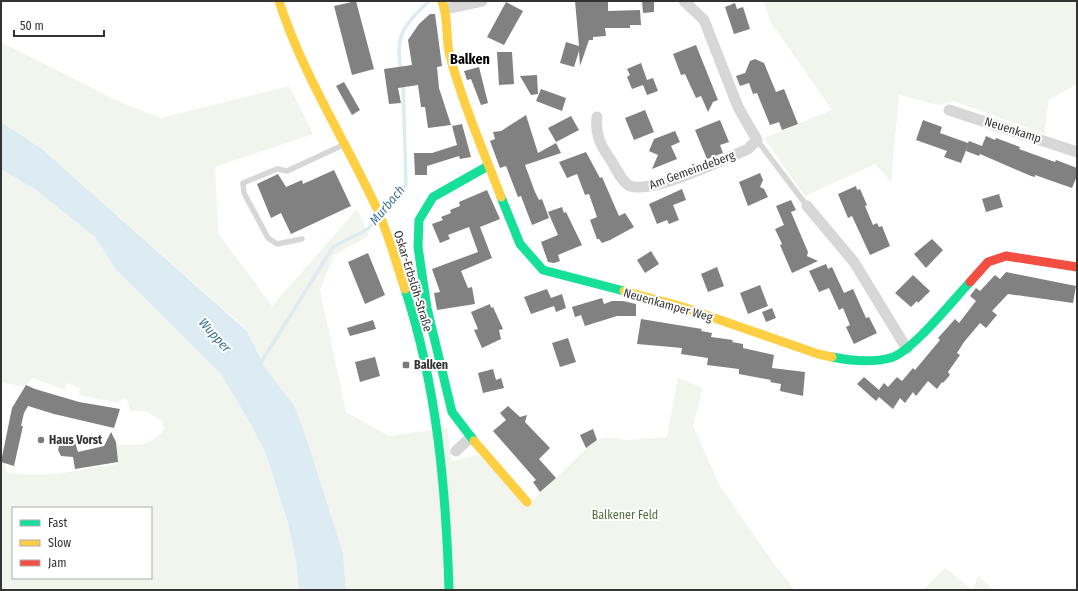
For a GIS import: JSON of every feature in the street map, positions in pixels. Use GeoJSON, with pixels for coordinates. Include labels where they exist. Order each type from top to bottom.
{"type":"FeatureCollection","features":[{"type":"Feature","properties":{"kind":"street","name":"Oskar-Erbslöh-Straße"},"geometry":{"type":"LineString","coordinates":[[279,1],[298,54],[378,210],[410,304],[435,413],[446,502],[449,590]]}},
{"type":"Feature","properties":{"kind":"street"},"geometry":{"type":"LineString","coordinates":[[482,1],[443,5],[449,53],[454,72],[488,166],[433,197],[419,220],[418,247],[432,329],[452,412],[458,422],[527,502]]}},
{"type":"Feature","properties":{"kind":"street"},"geometry":{"type":"LineString","coordinates":[[684,1],[704,20],[738,107],[757,140]]}},
{"type":"Feature","properties":{"kind":"street","name":"Neuenkamp"},"geometry":{"type":"LineString","coordinates":[[949,110],[1077,152]]}},
{"type":"Feature","properties":{"kind":"street","name":"Am Gemeindeberg"},"geometry":{"type":"LineString","coordinates":[[597,117],[595,131],[608,156],[628,185],[640,188],[659,185],[748,149],[757,140]]}},
{"type":"Feature","properties":{"kind":"street","name":"Neuenkamper Weg"},"geometry":{"type":"LineString","coordinates":[[488,166],[520,244],[543,270],[680,306],[818,354],[856,362],[891,358],[907,349],[988,262],[1006,256],[1077,267]]}},
{"type":"Feature","properties":{"kind":"street"},"geometry":{"type":"LineString","coordinates":[[807,206],[854,262],[907,349]]}},
{"type":"Feature","properties":{"kind":"street"},"geometry":{"type":"LineString","coordinates":[[456,451],[471,437]]}},
{"type":"Feature","properties":{"kind":"lane"},"geometry":{"type":"LineString","coordinates":[[757,140],[807,206]]}},
{"type":"Feature","properties":{"kind":"lane"},"geometry":{"type":"LineString","coordinates":[[302,239],[277,244],[268,238],[244,192],[243,183],[277,169],[287,171],[343,144]]}},
{"type":"Feature","properties":{"kind":"green space"},"geometry":{"type":"Polygon","coordinates":[[[764,1],[1077,1],[1077,84],[1049,100],[1044,134],[954,101],[939,105],[899,95],[891,182],[875,164],[805,196],[764,138],[832,110],[770,21],[764,1]]]}},
{"type":"Feature","properties":{"kind":"green space","name":"Balkener Feld"},"geometry":{"type":"Polygon","coordinates":[[[1,42],[115,100],[160,118],[289,86],[313,134],[215,167],[218,233],[272,306],[357,209],[369,236],[334,255],[320,290],[346,412],[389,436],[447,428],[452,461],[477,455],[532,501],[594,441],[607,437],[626,440],[667,437],[678,378],[703,388],[693,426],[720,486],[775,565],[795,590],[346,590],[343,553],[305,434],[294,405],[266,369],[247,330],[42,149],[1,122],[1,42]]]}},
{"type":"Feature","properties":{"kind":"green space"},"geometry":{"type":"Polygon","coordinates":[[[1,169],[36,190],[95,237],[118,272],[221,374],[250,423],[266,454],[289,526],[296,562],[299,590],[1,590],[1,462],[5,463],[7,472],[33,475],[62,473],[117,464],[114,446],[146,443],[157,437],[164,430],[162,421],[146,411],[130,411],[128,401],[123,398],[119,403],[79,395],[80,388],[66,383],[65,390],[32,378],[26,387],[1,382],[1,169]]]}},
{"type":"Feature","properties":{"kind":"green space"},"geometry":{"type":"Polygon","coordinates":[[[946,568],[972,590],[923,590],[946,568]]]}},
{"type":"Feature","properties":{"kind":"green space"},"geometry":{"type":"Polygon","coordinates":[[[978,576],[994,590],[973,590],[978,576]]]}},
{"type":"Feature","properties":{"kind":"water","name":"Wupper"},"geometry":{"type":"Polygon","coordinates":[[[1,122],[42,149],[247,331],[266,369],[294,405],[305,434],[343,553],[346,590],[299,590],[296,562],[289,526],[266,454],[250,423],[221,374],[118,272],[95,237],[36,190],[1,169],[1,122]]]}},
{"type":"Feature","properties":{"kind":"building"},"geometry":{"type":"Polygon","coordinates":[[[356,1],[374,69],[352,75],[334,6],[356,1]]]}},
{"type":"Feature","properties":{"kind":"building"},"geometry":{"type":"Polygon","coordinates":[[[575,1],[608,1],[608,11],[640,10],[641,25],[630,25],[630,28],[605,28],[606,36],[593,37],[593,40],[589,40],[580,66],[579,51],[574,67],[560,63],[566,42],[579,46],[575,1]]]}},
{"type":"Feature","properties":{"kind":"building"},"geometry":{"type":"Polygon","coordinates":[[[642,1],[654,1],[654,12],[643,13],[642,1]]]}},
{"type":"Feature","properties":{"kind":"building"},"geometry":{"type":"Polygon","coordinates":[[[506,2],[523,11],[504,45],[487,37],[506,2]]]}},
{"type":"Feature","properties":{"kind":"building"},"geometry":{"type":"Polygon","coordinates":[[[735,3],[737,9],[743,7],[750,29],[734,34],[725,7],[735,3]]]}},
{"type":"Feature","properties":{"kind":"building"},"geometry":{"type":"Polygon","coordinates":[[[430,14],[435,14],[442,66],[437,67],[439,88],[451,125],[428,128],[425,107],[421,107],[418,85],[398,88],[401,103],[389,104],[384,69],[412,65],[408,40],[419,24],[430,14]]]}},
{"type":"Feature","properties":{"kind":"building"},"geometry":{"type":"Polygon","coordinates":[[[696,45],[718,100],[713,102],[708,112],[701,96],[696,98],[685,74],[681,75],[673,54],[696,45]]]}},
{"type":"Feature","properties":{"kind":"building"},"geometry":{"type":"Polygon","coordinates":[[[497,52],[512,52],[514,84],[499,85],[497,52]]]}},
{"type":"Feature","properties":{"kind":"building"},"geometry":{"type":"Polygon","coordinates":[[[755,59],[764,63],[776,92],[784,89],[798,124],[782,130],[779,122],[770,125],[757,93],[753,94],[749,83],[740,86],[736,76],[745,73],[750,61],[755,59]]]}},
{"type":"Feature","properties":{"kind":"building"},"geometry":{"type":"Polygon","coordinates":[[[641,63],[647,80],[653,78],[658,91],[647,95],[643,85],[632,89],[627,77],[630,75],[627,69],[641,63]]]}},
{"type":"Feature","properties":{"kind":"building"},"geometry":{"type":"Polygon","coordinates":[[[479,67],[488,103],[481,105],[471,79],[467,80],[464,71],[479,67]]]}},
{"type":"Feature","properties":{"kind":"building"},"geometry":{"type":"Polygon","coordinates":[[[537,75],[538,94],[531,95],[520,76],[537,75]]]}},
{"type":"Feature","properties":{"kind":"building"},"geometry":{"type":"Polygon","coordinates":[[[344,82],[360,110],[352,115],[336,86],[344,82]]]}},
{"type":"Feature","properties":{"kind":"building"},"geometry":{"type":"Polygon","coordinates":[[[541,89],[566,98],[562,111],[536,101],[541,89]]]}},
{"type":"Feature","properties":{"kind":"building"},"geometry":{"type":"Polygon","coordinates":[[[645,110],[654,132],[634,140],[625,118],[645,110]]]}},
{"type":"Feature","properties":{"kind":"building"},"geometry":{"type":"Polygon","coordinates":[[[526,115],[538,153],[556,143],[561,153],[525,165],[535,192],[539,200],[542,199],[549,218],[532,225],[521,196],[518,197],[506,166],[500,168],[490,141],[495,139],[493,132],[501,131],[526,115]]]}},
{"type":"Feature","properties":{"kind":"building"},"geometry":{"type":"Polygon","coordinates":[[[571,116],[579,130],[556,142],[548,128],[571,116]]]}},
{"type":"Feature","properties":{"kind":"building"},"geometry":{"type":"Polygon","coordinates":[[[720,120],[729,142],[720,145],[723,153],[707,159],[695,130],[720,120]]]}},
{"type":"Feature","properties":{"kind":"building"},"geometry":{"type":"Polygon","coordinates":[[[923,120],[942,127],[940,133],[968,143],[969,141],[982,146],[986,136],[995,140],[996,138],[1020,147],[1019,149],[1077,168],[1077,176],[1072,188],[1035,175],[1035,177],[1031,176],[980,154],[979,156],[966,151],[968,145],[961,163],[944,157],[947,151],[916,140],[923,120]]]}},
{"type":"Feature","properties":{"kind":"building"},"geometry":{"type":"Polygon","coordinates":[[[462,124],[471,157],[460,159],[459,156],[427,166],[427,175],[415,175],[414,153],[432,153],[457,145],[452,126],[462,124]]]}},
{"type":"Feature","properties":{"kind":"building"},"geometry":{"type":"Polygon","coordinates":[[[675,131],[680,142],[671,146],[677,159],[652,169],[658,155],[649,151],[654,139],[675,131]]]}},
{"type":"Feature","properties":{"kind":"building"},"geometry":{"type":"Polygon","coordinates":[[[586,152],[600,178],[602,177],[619,216],[625,213],[634,227],[602,243],[599,239],[597,239],[590,220],[597,217],[589,194],[585,195],[577,174],[567,178],[559,162],[586,152]]]}},
{"type":"Feature","properties":{"kind":"building"},"geometry":{"type":"Polygon","coordinates":[[[334,170],[351,206],[291,234],[281,213],[271,218],[257,184],[278,174],[286,187],[302,180],[303,184],[334,170]]]}},
{"type":"Feature","properties":{"kind":"building"},"geometry":{"type":"Polygon","coordinates":[[[760,173],[763,180],[760,187],[764,189],[768,197],[748,206],[739,182],[760,173]]]}},
{"type":"Feature","properties":{"kind":"building"},"geometry":{"type":"Polygon","coordinates":[[[856,186],[857,190],[860,189],[867,205],[865,206],[873,225],[877,223],[879,227],[882,226],[890,246],[870,255],[852,216],[848,218],[838,194],[856,186]]]}},
{"type":"Feature","properties":{"kind":"building"},"geometry":{"type":"Polygon","coordinates":[[[682,189],[686,200],[673,205],[679,220],[669,224],[667,220],[657,224],[649,204],[682,189]]]}},
{"type":"Feature","properties":{"kind":"building"},"geometry":{"type":"Polygon","coordinates":[[[487,190],[500,219],[480,227],[492,258],[461,271],[468,288],[472,287],[475,304],[437,310],[434,293],[440,292],[432,269],[478,252],[469,227],[448,235],[450,239],[440,243],[432,224],[443,220],[441,217],[451,213],[450,210],[460,206],[459,202],[487,190]]]}},
{"type":"Feature","properties":{"kind":"building"},"geometry":{"type":"Polygon","coordinates":[[[999,194],[1003,207],[986,212],[982,199],[999,194]]]}},
{"type":"Feature","properties":{"kind":"building"},"geometry":{"type":"Polygon","coordinates":[[[791,200],[796,210],[791,212],[808,252],[807,256],[818,261],[792,273],[775,229],[784,225],[776,206],[791,200]]]}},
{"type":"Feature","properties":{"kind":"building"},"geometry":{"type":"Polygon","coordinates":[[[562,207],[564,213],[566,212],[582,245],[558,255],[560,261],[554,263],[548,262],[541,242],[558,235],[548,212],[562,207]]]}},
{"type":"Feature","properties":{"kind":"building"},"geometry":{"type":"Polygon","coordinates":[[[932,239],[943,250],[926,268],[914,254],[932,239]]]}},
{"type":"Feature","properties":{"kind":"building"},"geometry":{"type":"Polygon","coordinates":[[[651,251],[659,264],[645,273],[637,260],[651,251]]]}},
{"type":"Feature","properties":{"kind":"building"},"geometry":{"type":"Polygon","coordinates":[[[368,253],[385,295],[365,304],[348,262],[368,253]]]}},
{"type":"Feature","properties":{"kind":"building"},"geometry":{"type":"Polygon","coordinates":[[[826,264],[828,269],[832,267],[844,293],[853,289],[866,318],[869,317],[877,333],[854,344],[846,327],[850,325],[843,308],[839,310],[829,288],[819,292],[809,271],[826,264]]]}},
{"type":"Feature","properties":{"kind":"building"},"geometry":{"type":"Polygon","coordinates":[[[717,267],[724,286],[708,292],[701,274],[717,267]]]}},
{"type":"Feature","properties":{"kind":"building"},"geometry":{"type":"Polygon","coordinates":[[[1006,272],[1076,286],[1073,303],[1008,294],[992,311],[997,315],[986,328],[980,323],[964,342],[957,353],[960,355],[948,372],[950,375],[937,389],[928,381],[916,396],[913,392],[905,403],[900,398],[893,409],[879,397],[876,401],[857,384],[864,377],[879,390],[884,383],[888,387],[897,377],[902,381],[913,368],[915,370],[940,340],[938,338],[955,319],[959,323],[976,301],[970,296],[976,288],[980,291],[995,275],[1000,279],[1006,272]]]}},
{"type":"Feature","properties":{"kind":"building"},"geometry":{"type":"Polygon","coordinates":[[[913,275],[930,291],[918,303],[917,301],[911,307],[895,293],[913,275]]]}},
{"type":"Feature","properties":{"kind":"building"},"geometry":{"type":"Polygon","coordinates":[[[760,285],[768,306],[748,314],[740,293],[760,285]]]}},
{"type":"Feature","properties":{"kind":"building"},"geometry":{"type":"Polygon","coordinates":[[[547,289],[551,298],[562,294],[566,308],[556,312],[554,306],[531,314],[524,297],[547,289]]]}},
{"type":"Feature","properties":{"kind":"building"},"geometry":{"type":"Polygon","coordinates":[[[602,298],[604,304],[612,301],[623,301],[636,304],[636,316],[617,316],[585,326],[581,315],[575,317],[572,307],[602,298]]]}},
{"type":"Feature","properties":{"kind":"building"},"geometry":{"type":"Polygon","coordinates":[[[490,304],[491,308],[493,307],[503,329],[499,330],[501,339],[482,348],[474,330],[478,329],[471,312],[490,304]]]}},
{"type":"Feature","properties":{"kind":"building"},"geometry":{"type":"Polygon","coordinates":[[[772,308],[776,318],[766,322],[762,312],[772,308]]]}},
{"type":"Feature","properties":{"kind":"building"},"geometry":{"type":"Polygon","coordinates":[[[641,319],[702,329],[701,331],[712,333],[711,337],[733,340],[732,342],[743,344],[743,348],[774,355],[772,368],[805,372],[803,396],[780,391],[781,384],[770,382],[771,380],[739,374],[739,369],[707,365],[708,358],[681,354],[682,348],[637,344],[641,319]]]}},
{"type":"Feature","properties":{"kind":"building"},"geometry":{"type":"Polygon","coordinates":[[[373,320],[376,329],[350,336],[347,328],[373,320]]]}},
{"type":"Feature","properties":{"kind":"building"},"geometry":{"type":"Polygon","coordinates":[[[568,338],[576,362],[560,367],[552,343],[568,338]]]}},
{"type":"Feature","properties":{"kind":"building"},"geometry":{"type":"Polygon","coordinates":[[[375,357],[380,376],[360,382],[355,362],[375,357]]]}},
{"type":"Feature","properties":{"kind":"building"},"geometry":{"type":"Polygon","coordinates":[[[493,369],[496,380],[501,378],[504,388],[483,393],[478,373],[493,369]]]}},
{"type":"Feature","properties":{"kind":"building"},"geometry":{"type":"Polygon","coordinates":[[[26,385],[79,402],[120,409],[114,428],[54,414],[28,406],[24,413],[21,426],[23,426],[14,466],[1,462],[12,408],[26,385]]]}},
{"type":"Feature","properties":{"kind":"building"},"geometry":{"type":"Polygon","coordinates":[[[508,406],[520,417],[527,415],[525,422],[550,448],[539,459],[556,478],[540,492],[533,482],[536,480],[493,431],[506,420],[500,413],[508,406]]]}},
{"type":"Feature","properties":{"kind":"building"},"geometry":{"type":"Polygon","coordinates":[[[593,429],[597,440],[586,448],[580,435],[593,429]]]}},
{"type":"Feature","properties":{"kind":"building"},"geometry":{"type":"Polygon","coordinates":[[[111,432],[116,442],[118,462],[75,469],[73,457],[61,456],[58,450],[60,442],[67,439],[75,442],[78,452],[104,446],[111,432]]]}},
{"type":"Feature","properties":{"kind":"waterway","name":"Murbach"},"geometry":{"type":"LineString","coordinates":[[401,70],[399,47],[403,31],[429,1]]}},
{"type":"Feature","properties":{"kind":"waterway","name":"Murbach"},"geometry":{"type":"LineString","coordinates":[[383,211],[406,185],[403,82]]}},
{"type":"Feature","properties":{"kind":"waterway","name":"Murbach"},"geometry":{"type":"LineString","coordinates":[[260,364],[333,247],[368,229],[376,219]]}},
{"type":"Feature","properties":{"kind":"traffic: fast"},"geometry":{"type":"LineString","coordinates":[[474,441],[452,412],[427,308],[418,247],[419,220],[433,197],[488,166]]}},
{"type":"Feature","properties":{"kind":"traffic: fast"},"geometry":{"type":"LineString","coordinates":[[501,197],[520,244],[543,270],[624,291]]}},
{"type":"Feature","properties":{"kind":"traffic: fast"},"geometry":{"type":"LineString","coordinates":[[832,357],[869,361],[883,360],[899,354],[920,337],[970,282]]}},
{"type":"Feature","properties":{"kind":"traffic: fast"},"geometry":{"type":"LineString","coordinates":[[405,289],[425,363],[438,438],[448,552],[449,590]]}},
{"type":"Feature","properties":{"kind":"traffic: slow"},"geometry":{"type":"LineString","coordinates":[[279,1],[300,56],[382,220],[405,289]]}},
{"type":"Feature","properties":{"kind":"traffic: slow"},"geometry":{"type":"LineString","coordinates":[[442,1],[446,14],[450,56],[455,74],[501,197]]}},
{"type":"Feature","properties":{"kind":"traffic: slow"},"geometry":{"type":"LineString","coordinates":[[624,291],[680,306],[818,354],[832,357]]}},
{"type":"Feature","properties":{"kind":"traffic: slow"},"geometry":{"type":"LineString","coordinates":[[474,441],[527,502]]}},
{"type":"Feature","properties":{"kind":"traffic: jam"},"geometry":{"type":"LineString","coordinates":[[970,282],[988,262],[1006,256],[1077,267]]}},
{"type":"Feature","properties":{"kind":"place","name":"Balken"},"geometry":{"type":"Point","coordinates":[406,365]}},
{"type":"Feature","properties":{"kind":"place","name":"Haus Vorst"},"geometry":{"type":"Point","coordinates":[41,440]}},
{"type":"Feature","properties":{"kind":"district","name":"Balken"},"geometry":{"type":"Point","coordinates":[470,59]}}]}
